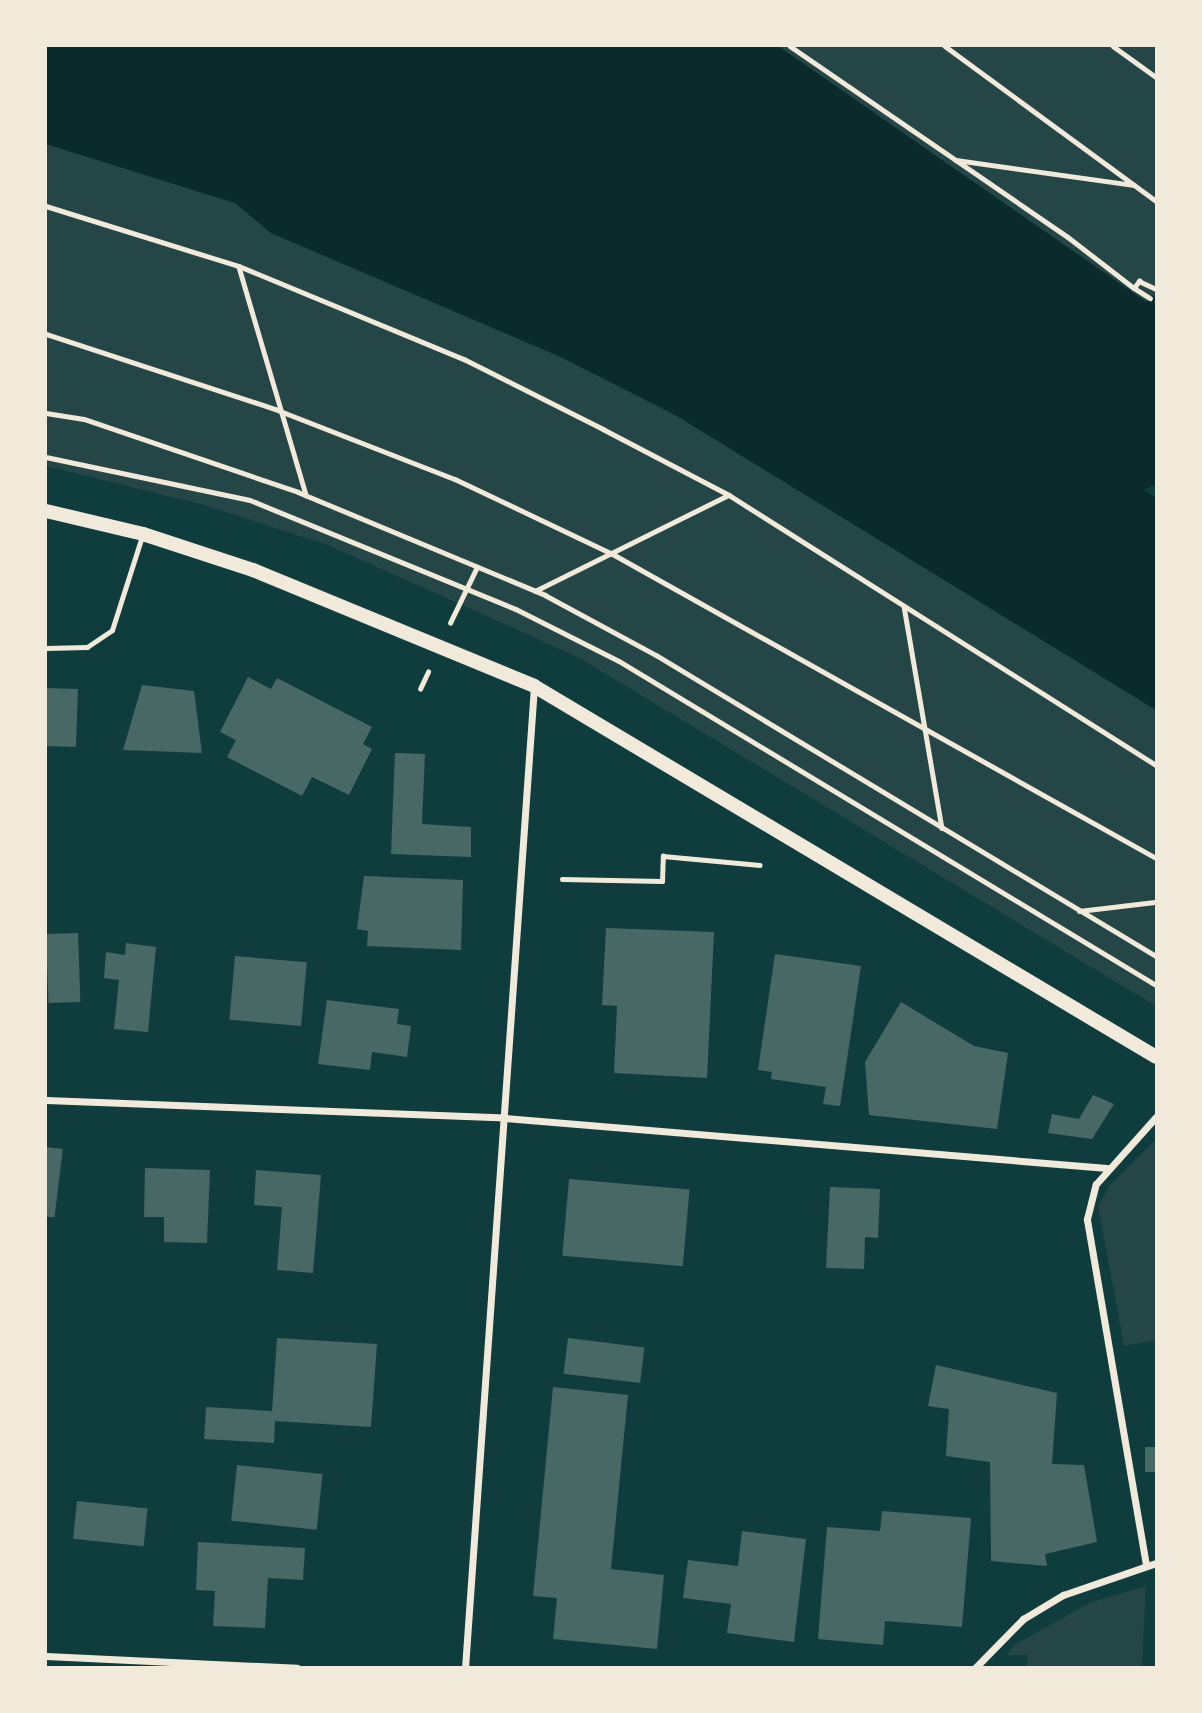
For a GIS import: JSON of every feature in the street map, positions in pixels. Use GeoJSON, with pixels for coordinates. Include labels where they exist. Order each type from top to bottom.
{"type":"FeatureCollection","features":[{"type":"Feature","properties":{"kind":"main road"},"geometry":{"type":"LineString","coordinates":[[46,511],[143,534],[292,585],[534,686],[1157,1057]]}},
{"type":"Feature","properties":{"kind":"street"},"geometry":{"type":"LineString","coordinates":[[465,1668],[534,686]]}},
{"type":"Feature","properties":{"kind":"street"},"geometry":{"type":"LineString","coordinates":[[46,1100],[505,1118],[1107,1168]]}},
{"type":"Feature","properties":{"kind":"street"},"geometry":{"type":"LineString","coordinates":[[1146,1565],[1087,1219],[1090,1198],[1107,1168],[1157,1117]]}},
{"type":"Feature","properties":{"kind":"street"},"geometry":{"type":"LineString","coordinates":[[975,1668],[1023,1619],[1063,1595],[1157,1563]]}},
{"type":"Feature","properties":{"kind":"street"},"geometry":{"type":"LineString","coordinates":[[46,1656],[297,1668]]}},
{"type":"Feature","properties":{"kind":"lane"},"geometry":{"type":"LineString","coordinates":[[46,648],[88,647],[112,630],[143,534]]}},
{"type":"Feature","properties":{"kind":"path"},"geometry":{"type":"LineString","coordinates":[[790,46],[1068,237],[1150,299]]}},
{"type":"Feature","properties":{"kind":"path"},"geometry":{"type":"LineString","coordinates":[[945,46],[1157,201]]}},
{"type":"Feature","properties":{"kind":"path"},"geometry":{"type":"LineString","coordinates":[[1113,46],[1157,77]]}},
{"type":"Feature","properties":{"kind":"path"},"geometry":{"type":"LineString","coordinates":[[953,159],[1135,185]]}},
{"type":"Feature","properties":{"kind":"path"},"geometry":{"type":"LineString","coordinates":[[46,206],[239,266],[464,359],[729,495],[1157,765]]}},
{"type":"Feature","properties":{"kind":"path"},"geometry":{"type":"LineString","coordinates":[[239,266],[306,495]]}},
{"type":"Feature","properties":{"kind":"path"},"geometry":{"type":"LineString","coordinates":[[1134,288],[1139,281],[1157,289]]}},
{"type":"Feature","properties":{"kind":"path"},"geometry":{"type":"LineString","coordinates":[[46,334],[282,412],[455,479],[611,553],[924,731],[1157,858]]}},
{"type":"Feature","properties":{"kind":"path"},"geometry":{"type":"LineString","coordinates":[[46,413],[83,419],[306,495],[535,591],[656,655],[1078,911],[1157,956]]}},
{"type":"Feature","properties":{"kind":"path"},"geometry":{"type":"LineString","coordinates":[[46,457],[250,500],[516,609],[619,661],[1157,985]]}},
{"type":"Feature","properties":{"kind":"path"},"geometry":{"type":"LineString","coordinates":[[535,591],[729,495]]}},
{"type":"Feature","properties":{"kind":"path"},"geometry":{"type":"LineString","coordinates":[[904,605],[942,828]]}},
{"type":"Feature","properties":{"kind":"path"},"geometry":{"type":"LineString","coordinates":[[562,879],[662,881],[663,856],[760,865]]}},
{"type":"Feature","properties":{"kind":"path"},"geometry":{"type":"LineString","coordinates":[[1078,911],[1157,902]]}},
{"type":"Feature","properties":{"kind":"shaded area"},"geometry":{"type":"Polygon","coordinates":[[[46,46],[778,46],[1146,302],[1152,295],[1156,298],[1156,484],[1144,490],[1156,498],[1156,710],[677,416],[561,357],[271,233],[235,203],[46,144],[46,46]]]}},
{"type":"Feature","properties":{"kind":"shaded area"},"geometry":{"type":"Polygon","coordinates":[[[778,46],[1156,46],[1156,298],[1152,295],[1147,302],[778,46]]]}},
{"type":"Feature","properties":{"kind":"shaded area"},"geometry":{"type":"Polygon","coordinates":[[[46,144],[235,203],[271,233],[561,357],[677,416],[1156,710],[1156,1006],[578,657],[328,545],[204,505],[46,466],[46,144]]]}},
{"type":"Feature","properties":{"kind":"shaded area"},"geometry":{"type":"Polygon","coordinates":[[[1156,1139],[1156,1340],[1124,1346],[1098,1206],[1110,1185],[1156,1139]]]}},
{"type":"Feature","properties":{"kind":"shaded area"},"geometry":{"type":"Polygon","coordinates":[[[1146,1586],[1142,1667],[1027,1667],[1028,1655],[1007,1655],[1014,1645],[1089,1603],[1146,1586]]]}},
{"type":"Feature","properties":{"kind":"building"},"geometry":{"type":"Polygon","coordinates":[[[248,677],[271,689],[277,678],[372,727],[363,744],[372,749],[349,795],[312,777],[302,796],[227,757],[236,740],[220,732],[248,677]]]}},
{"type":"Feature","properties":{"kind":"building"},"geometry":{"type":"Polygon","coordinates":[[[142,685],[194,691],[202,753],[123,750],[142,685]]]}},
{"type":"Feature","properties":{"kind":"building"},"geometry":{"type":"Polygon","coordinates":[[[46,688],[78,689],[76,747],[46,746],[46,688]]]}},
{"type":"Feature","properties":{"kind":"building"},"geometry":{"type":"Polygon","coordinates":[[[395,753],[425,754],[422,824],[471,827],[471,857],[391,854],[395,753]]]}},
{"type":"Feature","properties":{"kind":"building"},"geometry":{"type":"Polygon","coordinates":[[[364,876],[463,880],[461,950],[367,946],[368,931],[357,929],[364,876]]]}},
{"type":"Feature","properties":{"kind":"building"},"geometry":{"type":"Polygon","coordinates":[[[606,928],[714,932],[707,1078],[614,1073],[617,1006],[602,1005],[606,928]]]}},
{"type":"Feature","properties":{"kind":"building"},"geometry":{"type":"Polygon","coordinates":[[[78,933],[80,1002],[48,1003],[46,934],[78,933]]]}},
{"type":"Feature","properties":{"kind":"building"},"geometry":{"type":"Polygon","coordinates":[[[126,943],[156,947],[148,1032],[114,1029],[119,980],[104,978],[106,952],[125,955],[126,943]]]}},
{"type":"Feature","properties":{"kind":"building"},"geometry":{"type":"Polygon","coordinates":[[[775,954],[861,966],[840,1106],[823,1104],[826,1087],[771,1079],[772,1072],[758,1070],[775,954]]]}},
{"type":"Feature","properties":{"kind":"building"},"geometry":{"type":"Polygon","coordinates":[[[235,956],[307,962],[301,1026],[229,1020],[235,956]]]}},
{"type":"Feature","properties":{"kind":"building"},"geometry":{"type":"Polygon","coordinates":[[[327,1000],[399,1009],[397,1024],[411,1026],[407,1057],[372,1052],[370,1070],[318,1064],[327,1000]]]}},
{"type":"Feature","properties":{"kind":"building"},"geometry":{"type":"Polygon","coordinates":[[[901,1002],[974,1046],[1008,1053],[997,1129],[869,1115],[865,1062],[901,1002]]]}},
{"type":"Feature","properties":{"kind":"building"},"geometry":{"type":"Polygon","coordinates":[[[1093,1095],[1114,1104],[1092,1139],[1048,1133],[1052,1114],[1079,1119],[1093,1095]]]}},
{"type":"Feature","properties":{"kind":"building"},"geometry":{"type":"Polygon","coordinates":[[[46,1147],[63,1149],[54,1218],[46,1217],[46,1147]]]}},
{"type":"Feature","properties":{"kind":"building"},"geometry":{"type":"Polygon","coordinates":[[[145,1168],[210,1170],[207,1243],[164,1242],[164,1217],[144,1217],[145,1168]]]}},
{"type":"Feature","properties":{"kind":"building"},"geometry":{"type":"Polygon","coordinates":[[[256,1170],[321,1175],[313,1273],[277,1270],[282,1207],[254,1205],[256,1170]]]}},
{"type":"Feature","properties":{"kind":"building"},"geometry":{"type":"Polygon","coordinates":[[[569,1179],[690,1190],[683,1266],[562,1256],[569,1179]]]}},
{"type":"Feature","properties":{"kind":"building"},"geometry":{"type":"Polygon","coordinates":[[[830,1187],[880,1189],[878,1238],[865,1237],[864,1269],[826,1268],[830,1187]]]}},
{"type":"Feature","properties":{"kind":"building"},"geometry":{"type":"Polygon","coordinates":[[[277,1338],[377,1344],[371,1427],[275,1421],[274,1443],[204,1439],[206,1407],[272,1411],[277,1338]]]}},
{"type":"Feature","properties":{"kind":"building"},"geometry":{"type":"Polygon","coordinates":[[[568,1338],[644,1347],[640,1383],[564,1374],[568,1338]]]}},
{"type":"Feature","properties":{"kind":"building"},"geometry":{"type":"Polygon","coordinates":[[[936,1365],[1057,1393],[1052,1464],[1084,1465],[1097,1542],[1045,1554],[1047,1566],[991,1561],[990,1462],[946,1456],[949,1409],[928,1406],[936,1365]]]}},
{"type":"Feature","properties":{"kind":"building"},"geometry":{"type":"Polygon","coordinates":[[[553,1387],[628,1395],[611,1569],[664,1575],[657,1649],[553,1639],[557,1598],[533,1596],[553,1387]]]}},
{"type":"Feature","properties":{"kind":"building"},"geometry":{"type":"Polygon","coordinates":[[[1145,1447],[1156,1447],[1156,1472],[1145,1472],[1145,1447]]]}},
{"type":"Feature","properties":{"kind":"building"},"geometry":{"type":"Polygon","coordinates":[[[237,1465],[323,1474],[317,1530],[231,1521],[237,1465]]]}},
{"type":"Feature","properties":{"kind":"building"},"geometry":{"type":"Polygon","coordinates":[[[77,1501],[148,1508],[144,1546],[73,1539],[77,1501]]]}},
{"type":"Feature","properties":{"kind":"building"},"geometry":{"type":"Polygon","coordinates":[[[882,1511],[971,1518],[962,1627],[885,1621],[883,1645],[818,1639],[827,1527],[880,1531],[882,1511]]]}},
{"type":"Feature","properties":{"kind":"building"},"geometry":{"type":"Polygon","coordinates":[[[742,1531],[806,1539],[794,1642],[727,1633],[731,1604],[683,1598],[688,1560],[738,1566],[742,1531]]]}},
{"type":"Feature","properties":{"kind":"building"},"geometry":{"type":"Polygon","coordinates":[[[198,1542],[305,1548],[303,1580],[268,1578],[265,1628],[213,1626],[215,1591],[196,1590],[198,1542]]]}}]}
